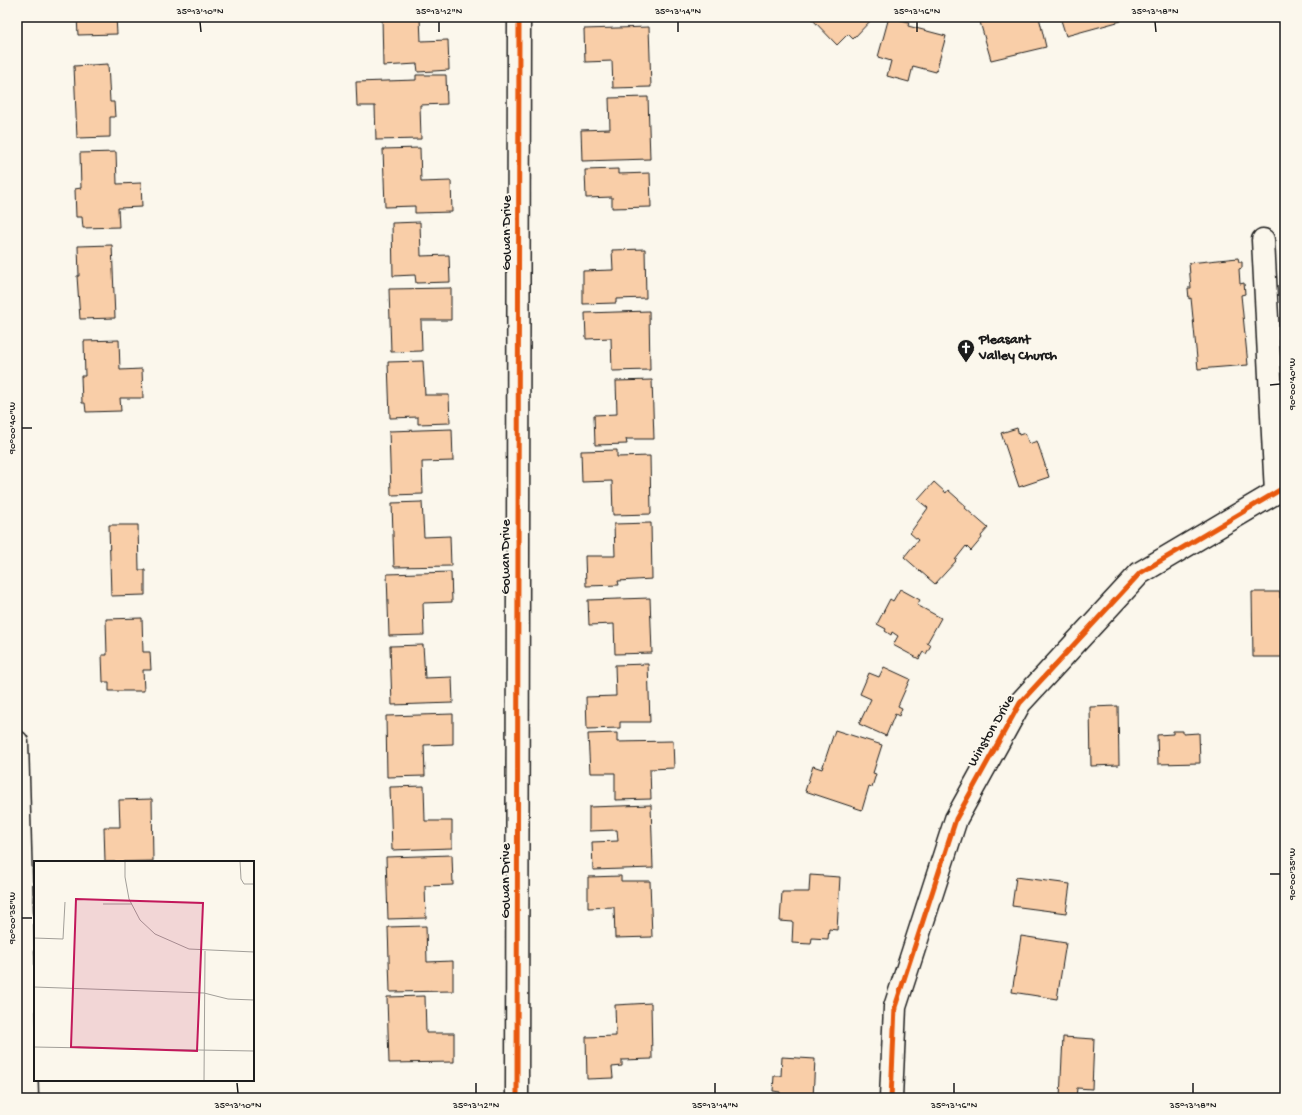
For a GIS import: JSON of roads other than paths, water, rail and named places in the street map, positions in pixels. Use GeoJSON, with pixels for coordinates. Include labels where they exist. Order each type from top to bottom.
{"type":"FeatureCollection","features":[{"type":"Feature","properties":{"kind":"street","name":"Gowan Drive"},"geometry":{"type":"LineString","coordinates":[[517,1098],[519,17]]}},
{"type":"Feature","properties":{"kind":"street"},"geometry":{"type":"LineString","coordinates":[[1263,240],[1280,490]]}},
{"type":"Feature","properties":{"kind":"street","name":"Winston Drive"},"geometry":{"type":"LineString","coordinates":[[891,1098],[895,1007],[936,879],[956,819],[1020,703],[1140,573],[1280,490]]}},
{"type":"Feature","properties":{"kind":"street"},"geometry":{"type":"LineString","coordinates":[[17,742],[27,1098]]}},
{"type":"Feature","properties":{"kind":"place","name":"Pleasant Valley Church"},"geometry":{"type":"Point","coordinates":[966,363]}}]}
